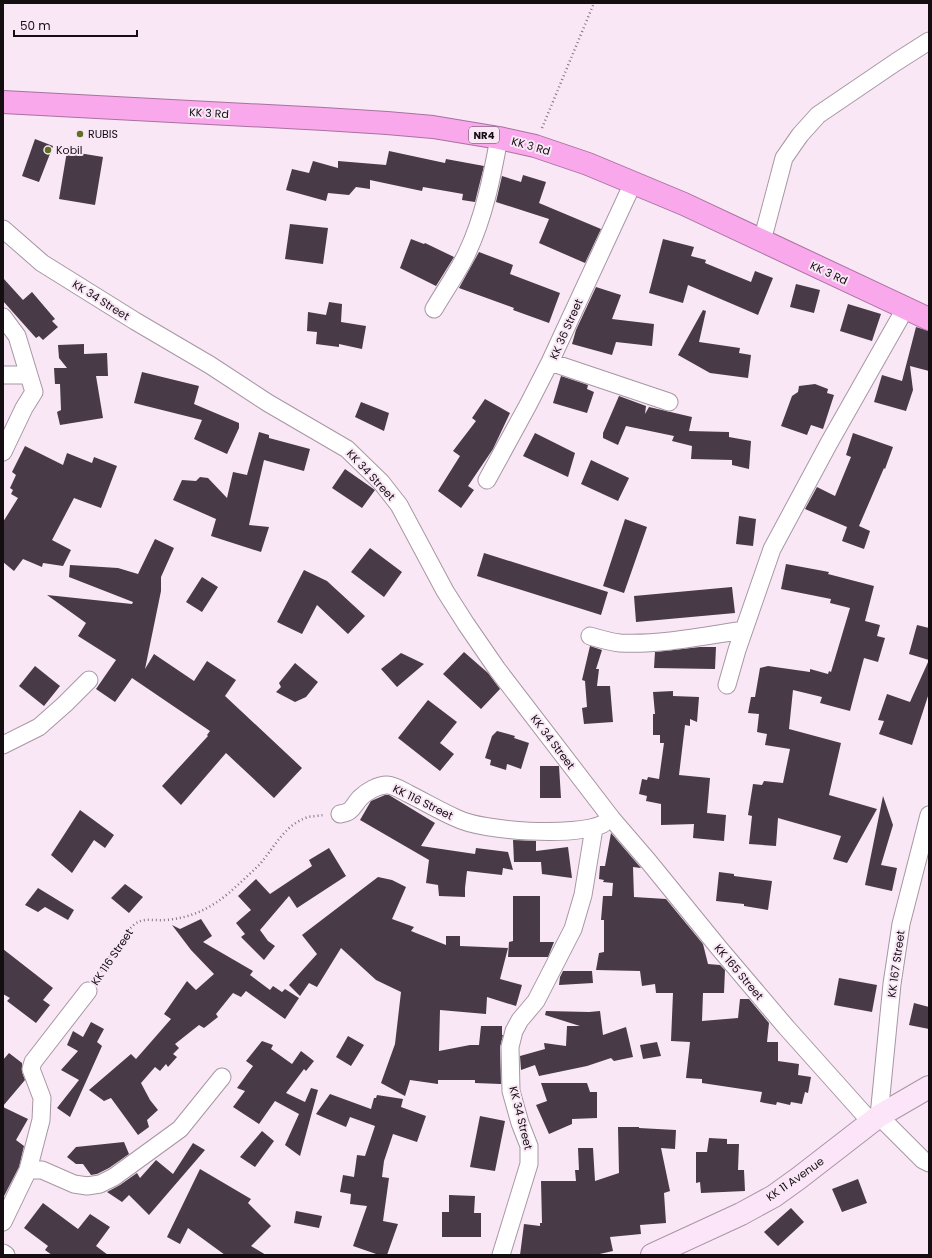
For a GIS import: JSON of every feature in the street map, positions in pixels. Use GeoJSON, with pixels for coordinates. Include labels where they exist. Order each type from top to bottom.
{"type":"FeatureCollection","features":[{"type":"Feature","properties":{"kind":"highway","name":"KK 3 Rd"},"geometry":{"type":"LineString","coordinates":[[3,102],[324,119],[433,127],[499,138],[535,146],[588,164],[684,204],[762,242],[929,319]]}},
{"type":"Feature","properties":{"kind":"main road","name":"KK 11 Avenue"},"geometry":{"type":"LineString","coordinates":[[652,1255],[741,1214],[774,1196],[875,1119],[929,1087]]}},
{"type":"Feature","properties":{"kind":"street"},"geometry":{"type":"LineString","coordinates":[[762,242],[784,158],[800,135],[818,115],[896,62],[929,42]]}},
{"type":"Feature","properties":{"kind":"street"},"geometry":{"type":"LineString","coordinates":[[434,308],[467,253],[480,219],[491,181],[499,138]]}},
{"type":"Feature","properties":{"kind":"street","name":"KK 36 Street"},"geometry":{"type":"LineString","coordinates":[[633,183],[550,362],[669,402]]}},
{"type":"Feature","properties":{"kind":"street","name":"KK 34 Street"},"geometry":{"type":"LineString","coordinates":[[3,229],[42,263],[135,321],[210,365],[268,403],[347,448],[381,482],[399,505],[444,591],[466,624],[497,669],[612,819]]}},
{"type":"Feature","properties":{"kind":"street"},"geometry":{"type":"LineString","coordinates":[[726,685],[772,549],[829,443],[905,309]]}},
{"type":"Feature","properties":{"kind":"street"},"geometry":{"type":"LineString","coordinates":[[3,317],[17,336],[34,392],[7,433],[3,452]]}},
{"type":"Feature","properties":{"kind":"street"},"geometry":{"type":"LineString","coordinates":[[487,480],[550,362]]}},
{"type":"Feature","properties":{"kind":"street"},"geometry":{"type":"LineString","coordinates":[[3,375],[29,375]]}},
{"type":"Feature","properties":{"kind":"street"},"geometry":{"type":"LineString","coordinates":[[590,636],[620,642],[650,642],[684,639],[744,630]]}},
{"type":"Feature","properties":{"kind":"street"},"geometry":{"type":"LineString","coordinates":[[3,745],[38,727],[65,704],[89,680]]}},
{"type":"Feature","properties":{"kind":"street","name":"KK 116 Street"},"geometry":{"type":"LineString","coordinates":[[340,814],[352,810],[361,797],[376,787],[388,785],[457,819],[485,826],[517,830],[580,830],[594,828],[612,819]]}},
{"type":"Feature","properties":{"kind":"street","name":"KK 167 Street"},"geometry":{"type":"LineString","coordinates":[[875,1119],[901,924],[929,815]]}},
{"type":"Feature","properties":{"kind":"street","name":"KK 165 Street"},"geometry":{"type":"LineString","coordinates":[[612,819],[786,1027],[875,1119],[923,1160],[929,1163]]}},
{"type":"Feature","properties":{"kind":"street","name":"KK 34 Street"},"geometry":{"type":"LineString","coordinates":[[501,1255],[529,1164],[530,1156],[529,1146],[520,1123],[511,1090],[510,1047],[514,1031],[520,1020],[536,1001],[573,929],[583,895],[594,828]]}},
{"type":"Feature","properties":{"kind":"street","name":"KK 116 Street"},"geometry":{"type":"LineString","coordinates":[[3,1222],[28,1170],[41,1120],[42,1098],[31,1069],[32,1062],[88,991]]}},
{"type":"Feature","properties":{"kind":"street"},"geometry":{"type":"LineString","coordinates":[[28,1170],[42,1170],[74,1184],[87,1186],[100,1184],[114,1177],[180,1128],[222,1077]]}},
{"type":"Feature","properties":{"kind":"street"},"geometry":{"type":"LineString","coordinates":[[3,1252],[6,1255]]}},
{"type":"Feature","properties":{"kind":"path"},"geometry":{"type":"LineString","coordinates":[[535,146],[594,3]]}},
{"type":"Feature","properties":{"kind":"path","name":"KK 116 Street"},"geometry":{"type":"LineString","coordinates":[[88,991],[130,928],[138,922],[148,919],[155,921],[173,920],[192,916],[212,905],[229,892],[259,864],[279,837],[290,826],[308,817],[340,814]]}},
{"type":"Feature","properties":{"kind":"building"},"geometry":{"type":"Polygon","coordinates":[[[35,139],[53,146],[39,182],[22,176],[35,139]]]}},
{"type":"Feature","properties":{"kind":"building"},"geometry":{"type":"Polygon","coordinates":[[[67,151],[103,157],[95,205],[59,199],[67,151]]]}},
{"type":"Feature","properties":{"kind":"building"},"geometry":{"type":"Polygon","coordinates":[[[389,151],[445,163],[446,159],[484,166],[475,202],[462,200],[463,194],[423,187],[422,191],[370,180],[370,189],[356,187],[349,195],[328,193],[326,201],[286,190],[292,169],[309,173],[313,161],[338,168],[338,161],[386,165],[389,151]]]}},
{"type":"Feature","properties":{"kind":"building"},"geometry":{"type":"Polygon","coordinates":[[[523,175],[546,182],[539,203],[601,229],[585,263],[539,243],[549,219],[496,202],[502,176],[521,182],[523,175]]]}},
{"type":"Feature","properties":{"kind":"building"},"geometry":{"type":"Polygon","coordinates":[[[290,224],[328,228],[323,264],[285,259],[290,224]]]}},
{"type":"Feature","properties":{"kind":"building"},"geometry":{"type":"Polygon","coordinates":[[[411,239],[424,244],[425,243],[454,257],[436,286],[400,268],[411,239]]]}},
{"type":"Feature","properties":{"kind":"building"},"geometry":{"type":"Polygon","coordinates":[[[663,239],[694,247],[691,256],[706,260],[705,263],[751,282],[755,271],[773,278],[758,315],[688,285],[683,303],[649,293],[663,239]]]}},
{"type":"Feature","properties":{"kind":"building"},"geometry":{"type":"Polygon","coordinates":[[[479,252],[513,265],[510,274],[560,293],[549,323],[513,310],[514,308],[459,288],[479,252]]]}},
{"type":"Feature","properties":{"kind":"building"},"geometry":{"type":"Polygon","coordinates":[[[3,278],[23,300],[32,292],[55,319],[52,321],[58,327],[43,340],[39,336],[36,338],[3,301],[3,278]]]}},
{"type":"Feature","properties":{"kind":"building"},"geometry":{"type":"Polygon","coordinates":[[[796,284],[820,290],[814,313],[790,307],[796,284]]]}},
{"type":"Feature","properties":{"kind":"building"},"geometry":{"type":"Polygon","coordinates":[[[596,287],[621,295],[612,319],[654,324],[652,346],[616,342],[612,355],[572,344],[576,330],[596,287]]]}},
{"type":"Feature","properties":{"kind":"building"},"geometry":{"type":"Polygon","coordinates":[[[329,302],[342,304],[341,322],[366,326],[362,349],[339,344],[339,347],[316,344],[317,332],[307,331],[308,312],[326,315],[329,302]]]}},
{"type":"Feature","properties":{"kind":"building"},"geometry":{"type":"Polygon","coordinates":[[[848,304],[881,314],[872,341],[840,331],[848,304]]]}},
{"type":"Feature","properties":{"kind":"building"},"geometry":{"type":"Polygon","coordinates":[[[703,310],[706,311],[699,342],[740,348],[739,353],[751,355],[748,378],[710,373],[678,355],[703,310]]]}},
{"type":"Feature","properties":{"kind":"building"},"geometry":{"type":"Polygon","coordinates":[[[916,327],[929,331],[929,371],[910,366],[913,390],[906,411],[874,402],[882,375],[902,381],[916,327]]]}},
{"type":"Feature","properties":{"kind":"building"},"geometry":{"type":"Polygon","coordinates":[[[84,344],[84,354],[107,353],[108,376],[96,376],[103,418],[60,425],[57,412],[61,410],[60,384],[55,384],[54,368],[67,368],[59,358],[58,345],[84,344]]]}},
{"type":"Feature","properties":{"kind":"building"},"geometry":{"type":"Polygon","coordinates":[[[142,372],[199,386],[194,404],[239,423],[239,428],[227,454],[194,439],[202,420],[134,403],[142,372]]]}},
{"type":"Feature","properties":{"kind":"building"},"geometry":{"type":"Polygon","coordinates":[[[561,376],[588,385],[587,389],[594,392],[587,413],[553,403],[561,376]]]}},
{"type":"Feature","properties":{"kind":"building"},"geometry":{"type":"Polygon","coordinates":[[[815,384],[828,389],[827,393],[834,395],[823,429],[811,425],[807,435],[781,426],[792,396],[798,392],[799,386],[815,384]]]}},
{"type":"Feature","properties":{"kind":"building"},"geometry":{"type":"Polygon","coordinates":[[[619,396],[646,406],[645,414],[649,407],[692,417],[689,431],[729,432],[729,437],[751,441],[749,469],[732,465],[732,460],[691,459],[692,446],[672,441],[674,436],[626,426],[618,445],[603,438],[603,433],[619,396]]]}},
{"type":"Feature","properties":{"kind":"building"},"geometry":{"type":"Polygon","coordinates":[[[485,399],[510,413],[493,449],[468,486],[474,490],[461,508],[438,491],[460,456],[453,451],[476,421],[472,418],[485,399]]]}},
{"type":"Feature","properties":{"kind":"building"},"geometry":{"type":"Polygon","coordinates":[[[361,402],[389,413],[384,431],[355,417],[361,402]]]}},
{"type":"Feature","properties":{"kind":"building"},"geometry":{"type":"Polygon","coordinates":[[[259,432],[269,435],[269,438],[310,449],[304,471],[264,460],[249,525],[269,527],[261,552],[211,536],[216,519],[173,500],[182,480],[196,481],[200,477],[208,478],[227,498],[233,472],[247,475],[259,432]]]}},
{"type":"Feature","properties":{"kind":"building"},"geometry":{"type":"Polygon","coordinates":[[[535,433],[575,453],[568,477],[523,456],[535,433]]]}},
{"type":"Feature","properties":{"kind":"building"},"geometry":{"type":"Polygon","coordinates":[[[853,433],[893,447],[885,469],[884,468],[859,526],[870,531],[864,549],[842,541],[847,527],[805,509],[817,487],[835,496],[851,457],[846,455],[853,433]]]}},
{"type":"Feature","properties":{"kind":"building"},"geometry":{"type":"Polygon","coordinates":[[[25,446],[63,465],[67,453],[92,463],[94,457],[117,466],[101,508],[74,498],[52,540],[71,550],[63,566],[43,563],[42,567],[23,559],[14,571],[3,562],[3,522],[18,498],[11,494],[13,490],[10,488],[16,475],[12,472],[25,446]]]}},
{"type":"Feature","properties":{"kind":"building"},"geometry":{"type":"Polygon","coordinates":[[[591,460],[629,478],[618,501],[581,484],[591,460]]]}},
{"type":"Feature","properties":{"kind":"building"},"geometry":{"type":"Polygon","coordinates":[[[345,469],[375,490],[362,508],[332,488],[345,469]]]}},
{"type":"Feature","properties":{"kind":"building"},"geometry":{"type":"Polygon","coordinates":[[[739,516],[756,519],[753,546],[736,544],[739,516]]]}},
{"type":"Feature","properties":{"kind":"building"},"geometry":{"type":"Polygon","coordinates":[[[625,519],[647,527],[624,593],[603,586],[625,519]]]}},
{"type":"Feature","properties":{"kind":"building"},"geometry":{"type":"Polygon","coordinates":[[[155,539],[174,548],[161,577],[161,591],[145,669],[154,654],[194,681],[207,661],[236,680],[225,696],[302,768],[274,798],[226,753],[181,805],[162,786],[208,736],[207,735],[210,731],[132,678],[115,702],[96,689],[116,660],[78,636],[86,623],[47,595],[132,604],[133,602],[69,577],[70,565],[118,568],[138,574],[155,539]]]}},
{"type":"Feature","properties":{"kind":"building"},"geometry":{"type":"Polygon","coordinates":[[[370,548],[402,572],[384,597],[351,572],[370,548]]]}},
{"type":"Feature","properties":{"kind":"building"},"geometry":{"type":"Polygon","coordinates":[[[484,553],[608,592],[601,615],[477,576],[484,553]]]}},
{"type":"Feature","properties":{"kind":"building"},"geometry":{"type":"Polygon","coordinates":[[[786,564],[829,572],[828,574],[874,586],[865,621],[880,625],[877,636],[885,638],[878,662],[864,658],[850,711],[820,703],[822,697],[793,690],[789,729],[841,743],[829,795],[877,809],[847,863],[833,859],[841,836],[778,818],[776,846],[749,844],[752,816],[748,815],[753,784],[762,785],[764,781],[783,783],[790,749],[765,745],[767,734],[757,732],[759,714],[748,713],[751,697],[755,697],[760,668],[768,666],[810,672],[810,669],[828,674],[829,671],[831,672],[850,608],[830,603],[831,599],[781,589],[786,564]]]}},
{"type":"Feature","properties":{"kind":"building"},"geometry":{"type":"Polygon","coordinates":[[[304,570],[327,581],[365,616],[348,634],[317,605],[302,634],[277,622],[304,570]]]}},
{"type":"Feature","properties":{"kind":"building"},"geometry":{"type":"Polygon","coordinates":[[[202,577],[218,587],[202,612],[186,602],[202,577]]]}},
{"type":"Feature","properties":{"kind":"building"},"geometry":{"type":"Polygon","coordinates":[[[732,587],[735,613],[636,622],[634,596],[732,587]]]}},
{"type":"Feature","properties":{"kind":"building"},"geometry":{"type":"Polygon","coordinates":[[[917,625],[929,628],[929,660],[909,654],[917,625]]]}},
{"type":"Feature","properties":{"kind":"building"},"geometry":{"type":"Polygon","coordinates":[[[590,646],[602,650],[596,669],[599,669],[597,686],[610,686],[613,722],[584,724],[582,708],[587,707],[585,681],[582,680],[590,646]]]}},
{"type":"Feature","properties":{"kind":"building"},"geometry":{"type":"Polygon","coordinates":[[[700,647],[716,647],[715,669],[654,668],[655,652],[700,647]]]}},
{"type":"Feature","properties":{"kind":"building"},"geometry":{"type":"Polygon","coordinates":[[[464,652],[488,673],[500,689],[481,709],[443,674],[464,652]]]}},
{"type":"Feature","properties":{"kind":"building"},"geometry":{"type":"Polygon","coordinates":[[[401,653],[424,664],[397,687],[381,669],[401,653]]]}},
{"type":"Feature","properties":{"kind":"building"},"geometry":{"type":"Polygon","coordinates":[[[929,660],[929,693],[912,745],[879,734],[884,721],[878,720],[887,694],[910,702],[929,660]]]}},
{"type":"Feature","properties":{"kind":"building"},"geometry":{"type":"Polygon","coordinates":[[[295,663],[318,682],[306,697],[295,702],[276,692],[281,687],[279,683],[295,663]]]}},
{"type":"Feature","properties":{"kind":"building"},"geometry":{"type":"Polygon","coordinates":[[[35,666],[60,686],[44,706],[19,686],[35,666]]]}},
{"type":"Feature","properties":{"kind":"building"},"geometry":{"type":"Polygon","coordinates":[[[673,691],[673,696],[699,697],[697,722],[690,719],[690,726],[685,725],[679,775],[710,778],[707,813],[726,815],[724,841],[693,838],[694,824],[661,825],[661,804],[646,801],[647,796],[639,794],[642,779],[647,780],[648,777],[659,779],[664,743],[660,743],[660,735],[653,735],[653,714],[655,714],[653,692],[673,691]]]}},
{"type":"Feature","properties":{"kind":"building"},"geometry":{"type":"Polygon","coordinates":[[[428,700],[457,722],[440,743],[454,754],[440,771],[398,738],[428,700]]]}},
{"type":"Feature","properties":{"kind":"building"},"geometry":{"type":"Polygon","coordinates":[[[497,731],[515,736],[514,738],[529,743],[521,769],[507,764],[506,770],[490,765],[491,760],[485,758],[492,736],[497,731]]]}},
{"type":"Feature","properties":{"kind":"building"},"geometry":{"type":"Polygon","coordinates":[[[540,766],[559,766],[561,798],[540,798],[540,766]]]}},
{"type":"Feature","properties":{"kind":"building"},"geometry":{"type":"Polygon","coordinates":[[[385,795],[389,795],[435,823],[421,846],[475,854],[476,848],[508,852],[513,870],[503,868],[502,875],[467,871],[465,897],[439,896],[438,885],[426,883],[429,860],[360,820],[371,801],[385,795]]]}},
{"type":"Feature","properties":{"kind":"building"},"geometry":{"type":"Polygon","coordinates":[[[883,796],[893,825],[881,865],[897,868],[892,891],[865,885],[883,796]]]}},
{"type":"Feature","properties":{"kind":"building"},"geometry":{"type":"Polygon","coordinates":[[[80,810],[114,835],[105,848],[94,840],[72,873],[51,855],[80,810]]]}},
{"type":"Feature","properties":{"kind":"building"},"geometry":{"type":"Polygon","coordinates":[[[611,833],[641,868],[633,867],[634,897],[666,899],[703,944],[708,964],[720,965],[725,970],[724,993],[703,993],[702,1021],[738,1018],[740,999],[749,999],[769,1023],[767,1042],[778,1042],[778,1061],[799,1064],[798,1075],[811,1077],[808,1093],[805,1092],[802,1104],[791,1102],[790,1105],[777,1102],[776,1105],[760,1102],[762,1092],[702,1083],[702,1079],[686,1078],[690,1042],[671,1041],[673,993],[656,993],[655,984],[642,986],[640,971],[596,970],[599,953],[604,952],[604,920],[601,920],[603,896],[612,896],[613,883],[603,882],[604,880],[599,879],[600,866],[605,866],[611,833]]]}},
{"type":"Feature","properties":{"kind":"building"},"geometry":{"type":"Polygon","coordinates":[[[513,840],[536,841],[536,851],[568,847],[572,878],[542,874],[541,862],[514,862],[513,840]]]}},
{"type":"Feature","properties":{"kind":"building"},"geometry":{"type":"Polygon","coordinates":[[[329,848],[346,876],[297,908],[289,896],[260,930],[268,941],[275,946],[264,960],[241,937],[245,934],[236,923],[251,910],[238,896],[256,879],[270,894],[312,866],[309,860],[329,848]]]}},
{"type":"Feature","properties":{"kind":"building"},"geometry":{"type":"Polygon","coordinates":[[[719,872],[734,874],[734,876],[772,881],[768,910],[744,906],[744,904],[716,901],[719,872]]]}},
{"type":"Feature","properties":{"kind":"building"},"geometry":{"type":"Polygon","coordinates":[[[378,877],[392,880],[406,887],[392,919],[414,927],[411,931],[446,945],[446,936],[460,936],[460,946],[508,948],[500,979],[522,985],[516,1006],[487,997],[486,1014],[440,1010],[439,1051],[470,1045],[479,1045],[481,1026],[502,1026],[503,1035],[500,1047],[501,1084],[475,1083],[475,1080],[438,1080],[438,1084],[410,1080],[405,1096],[381,1083],[395,1044],[401,992],[376,980],[341,948],[317,987],[309,983],[300,996],[289,985],[317,954],[302,935],[378,877]]]}},
{"type":"Feature","properties":{"kind":"building"},"geometry":{"type":"Polygon","coordinates":[[[125,884],[143,897],[129,913],[111,898],[125,884]]]}},
{"type":"Feature","properties":{"kind":"building"},"geometry":{"type":"Polygon","coordinates":[[[38,888],[74,910],[68,920],[45,907],[38,912],[25,905],[38,888]]]}},
{"type":"Feature","properties":{"kind":"building"},"geometry":{"type":"Polygon","coordinates":[[[513,896],[540,896],[540,942],[554,942],[548,957],[508,957],[509,942],[513,941],[513,896]]]}},
{"type":"Feature","properties":{"kind":"building"},"geometry":{"type":"Polygon","coordinates":[[[201,919],[212,936],[203,942],[253,971],[250,975],[270,990],[273,986],[282,992],[285,989],[299,998],[285,1019],[246,991],[241,997],[233,993],[216,1014],[218,1017],[204,1028],[199,1025],[175,1044],[179,1048],[173,1054],[177,1057],[168,1067],[166,1064],[160,1071],[155,1067],[141,1083],[150,1100],[158,1110],[147,1120],[149,1127],[138,1135],[111,1098],[104,1101],[89,1090],[131,1054],[136,1059],[171,1019],[164,1014],[187,981],[196,990],[214,974],[191,950],[172,925],[180,929],[201,919]]]}},
{"type":"Feature","properties":{"kind":"building"},"geometry":{"type":"Polygon","coordinates":[[[3,949],[53,988],[43,1000],[50,1005],[36,1023],[7,1001],[10,998],[3,994],[3,949]]]}},
{"type":"Feature","properties":{"kind":"building"},"geometry":{"type":"Polygon","coordinates":[[[563,971],[592,971],[593,983],[559,985],[560,977],[563,971]]]}},
{"type":"Feature","properties":{"kind":"building"},"geometry":{"type":"Polygon","coordinates":[[[839,978],[877,985],[872,1012],[834,1005],[839,978]]]}},
{"type":"Feature","properties":{"kind":"building"},"geometry":{"type":"Polygon","coordinates":[[[914,1003],[929,1007],[929,1029],[909,1025],[914,1003]]]}},
{"type":"Feature","properties":{"kind":"building"},"geometry":{"type":"Polygon","coordinates":[[[546,1011],[600,1011],[603,1035],[626,1027],[633,1057],[614,1061],[611,1058],[587,1066],[539,1076],[535,1065],[521,1070],[520,1056],[545,1049],[544,1043],[566,1046],[567,1026],[580,1026],[545,1015],[546,1011]]]}},
{"type":"Feature","properties":{"kind":"building"},"geometry":{"type":"Polygon","coordinates":[[[91,1022],[104,1029],[97,1042],[102,1046],[70,1117],[57,1108],[79,1080],[61,1070],[78,1051],[67,1045],[73,1031],[83,1037],[91,1022]]]}},
{"type":"Feature","properties":{"kind":"building"},"geometry":{"type":"Polygon","coordinates":[[[348,1036],[364,1045],[351,1066],[336,1057],[348,1036]]]}},
{"type":"Feature","properties":{"kind":"building"},"geometry":{"type":"Polygon","coordinates":[[[262,1041],[273,1045],[271,1049],[292,1064],[301,1051],[314,1061],[306,1071],[304,1069],[286,1093],[305,1102],[311,1088],[318,1090],[300,1156],[285,1145],[299,1114],[275,1101],[259,1124],[233,1107],[245,1091],[237,1088],[253,1066],[246,1061],[262,1041]]]}},
{"type":"Feature","properties":{"kind":"building"},"geometry":{"type":"Polygon","coordinates":[[[657,1042],[661,1056],[643,1059],[640,1045],[657,1042]]]}},
{"type":"Feature","properties":{"kind":"building"},"geometry":{"type":"Polygon","coordinates":[[[9,1053],[22,1063],[22,1072],[25,1080],[3,1106],[3,1060],[9,1053]]]}},
{"type":"Feature","properties":{"kind":"building"},"geometry":{"type":"Polygon","coordinates":[[[541,1083],[587,1083],[590,1092],[597,1092],[597,1118],[572,1119],[572,1124],[549,1134],[536,1105],[547,1101],[541,1083]]]}},
{"type":"Feature","properties":{"kind":"building"},"geometry":{"type":"Polygon","coordinates":[[[330,1094],[371,1109],[374,1098],[376,1098],[377,1095],[403,1099],[401,1107],[426,1116],[417,1142],[393,1134],[384,1161],[382,1177],[389,1178],[383,1221],[398,1224],[387,1255],[379,1255],[353,1246],[367,1206],[350,1204],[351,1194],[340,1192],[343,1175],[354,1177],[357,1155],[365,1156],[375,1126],[350,1117],[346,1127],[316,1114],[330,1094]]]}},
{"type":"Feature","properties":{"kind":"building"},"geometry":{"type":"Polygon","coordinates":[[[3,1107],[28,1119],[16,1140],[24,1146],[19,1167],[3,1198],[3,1107]]]}},
{"type":"Feature","properties":{"kind":"building"},"geometry":{"type":"Polygon","coordinates":[[[480,1116],[505,1121],[495,1171],[470,1167],[480,1116]]]}},
{"type":"Feature","properties":{"kind":"building"},"geometry":{"type":"Polygon","coordinates":[[[618,1127],[676,1130],[675,1149],[661,1148],[670,1191],[664,1193],[666,1223],[640,1225],[641,1234],[610,1237],[613,1251],[595,1255],[520,1255],[524,1224],[540,1226],[540,1223],[542,1223],[541,1181],[576,1181],[575,1170],[579,1170],[578,1148],[593,1148],[595,1181],[619,1173],[618,1127]]]}},
{"type":"Feature","properties":{"kind":"building"},"geometry":{"type":"Polygon","coordinates":[[[262,1131],[274,1141],[255,1167],[240,1157],[262,1131]]]}},
{"type":"Feature","properties":{"kind":"building"},"geometry":{"type":"Polygon","coordinates":[[[709,1138],[727,1139],[727,1144],[739,1144],[738,1170],[744,1170],[745,1191],[701,1193],[700,1182],[696,1183],[696,1152],[707,1152],[709,1138]]]}},
{"type":"Feature","properties":{"kind":"building"},"geometry":{"type":"Polygon","coordinates":[[[124,1142],[129,1154],[109,1168],[97,1174],[91,1175],[83,1164],[76,1164],[67,1157],[76,1147],[124,1142]]]}},
{"type":"Feature","properties":{"kind":"building"},"geometry":{"type":"Polygon","coordinates":[[[193,1143],[205,1150],[149,1215],[129,1195],[122,1202],[107,1192],[137,1173],[140,1178],[156,1160],[173,1174],[193,1143]]]}},
{"type":"Feature","properties":{"kind":"building"},"geometry":{"type":"Polygon","coordinates":[[[200,1169],[251,1199],[248,1203],[271,1226],[251,1246],[266,1255],[225,1255],[188,1228],[180,1244],[167,1237],[200,1169]]]}},
{"type":"Feature","properties":{"kind":"building"},"geometry":{"type":"Polygon","coordinates":[[[858,1179],[867,1203],[842,1212],[832,1189],[858,1179]]]}},
{"type":"Feature","properties":{"kind":"building"},"geometry":{"type":"Polygon","coordinates":[[[449,1195],[475,1196],[474,1213],[481,1213],[481,1237],[442,1237],[442,1212],[449,1212],[449,1195]]]}},
{"type":"Feature","properties":{"kind":"building"},"geometry":{"type":"Polygon","coordinates":[[[43,1203],[78,1229],[90,1214],[110,1227],[96,1246],[108,1255],[52,1255],[45,1250],[48,1246],[24,1228],[43,1203]]]}},
{"type":"Feature","properties":{"kind":"building"},"geometry":{"type":"Polygon","coordinates":[[[791,1208],[804,1222],[778,1246],[764,1232],[791,1208]]]}},
{"type":"Feature","properties":{"kind":"building"},"geometry":{"type":"Polygon","coordinates":[[[296,1211],[322,1216],[319,1228],[294,1223],[296,1211]]]}},
{"type":"Feature","properties":{"kind":"place","name":"RUBIS"},"geometry":{"type":"Point","coordinates":[80,134]}},
{"type":"Feature","properties":{"kind":"place","name":"Kobil"},"geometry":{"type":"Point","coordinates":[48,150]}}]}
